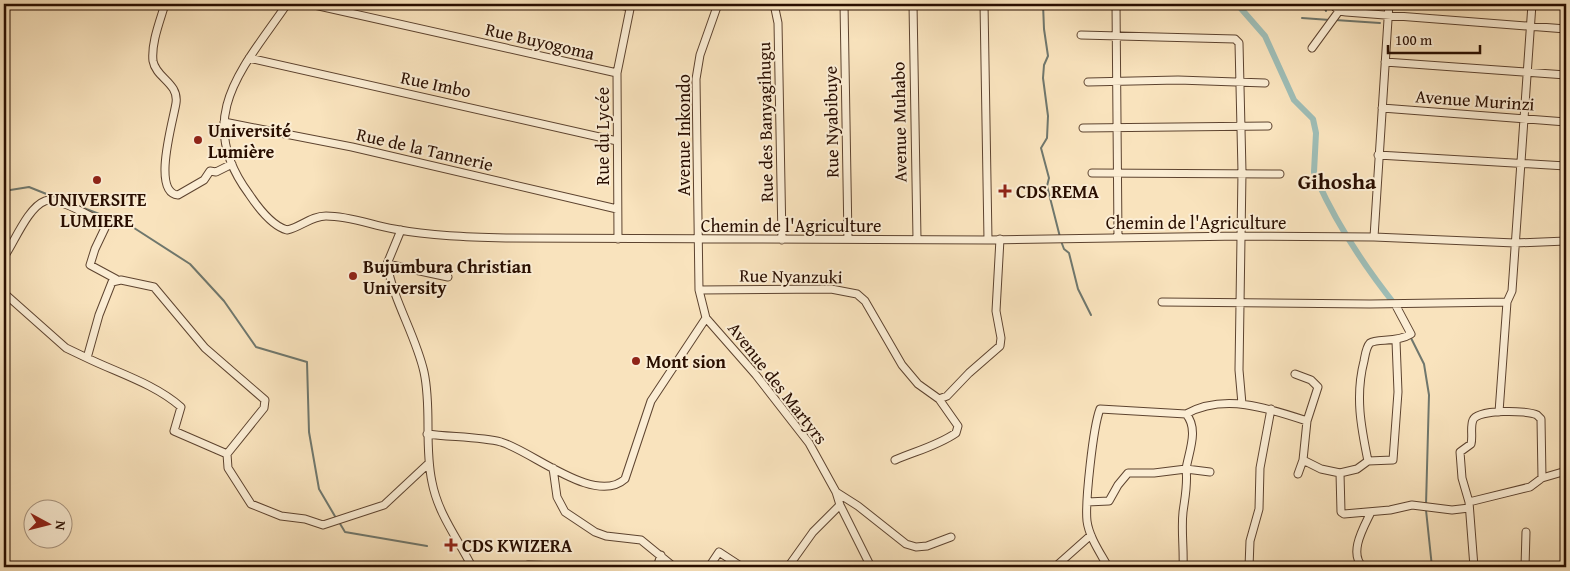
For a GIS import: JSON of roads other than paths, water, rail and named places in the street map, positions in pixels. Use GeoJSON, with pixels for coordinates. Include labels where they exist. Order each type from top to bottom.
{"type":"FeatureCollection","features":[{"type":"Feature","properties":{"kind":"street"},"geometry":{"type":"LineString","coordinates":[[153,4],[166,4],[155,42],[154,60],[156,68],[172,86],[177,96],[165,159],[168,189],[171,193],[178,195],[204,180],[210,171],[216,172],[232,164]]}},
{"type":"Feature","properties":{"kind":"street","name":"Chemin de l'Agriculture"},"geometry":{"type":"LineString","coordinates":[[287,4],[248,58],[232,85],[224,122],[227,150],[232,164],[254,201],[284,229],[290,230],[314,217],[324,216],[350,218],[437,236],[782,240],[988,240],[1241,236],[1374,237],[1515,243],[1566,241]]}},
{"type":"Feature","properties":{"kind":"street","name":"Rue Buyogoma"},"geometry":{"type":"LineString","coordinates":[[310,4],[617,73]]}},
{"type":"Feature","properties":{"kind":"street"},"geometry":{"type":"LineString","coordinates":[[616,4],[631,5]]}},
{"type":"Feature","properties":{"kind":"street","name":"Avenue Inkondo"},"geometry":{"type":"LineString","coordinates":[[700,239],[696,79],[700,55],[718,4]]}},
{"type":"Feature","properties":{"kind":"street","name":"Rue des Banyagihugu"},"geometry":{"type":"LineString","coordinates":[[774,4],[778,23],[782,240]]}},
{"type":"Feature","properties":{"kind":"street","name":"Rue Nyabibuye"},"geometry":{"type":"LineString","coordinates":[[844,4],[848,239]]}},
{"type":"Feature","properties":{"kind":"street","name":"Avenue Muhabo"},"geometry":{"type":"LineString","coordinates":[[912,4],[917,239]]}},
{"type":"Feature","properties":{"kind":"street"},"geometry":{"type":"LineString","coordinates":[[984,4],[988,240]]}},
{"type":"Feature","properties":{"kind":"street"},"geometry":{"type":"LineString","coordinates":[[1116,4],[1118,237]]}},
{"type":"Feature","properties":{"kind":"street"},"geometry":{"type":"LineString","coordinates":[[1332,4],[1339,11],[1566,29]]}},
{"type":"Feature","properties":{"kind":"street"},"geometry":{"type":"LineString","coordinates":[[1374,237],[1389,4]]}},
{"type":"Feature","properties":{"kind":"street"},"geometry":{"type":"LineString","coordinates":[[1499,412],[1507,302],[1512,291],[1532,4]]}},
{"type":"Feature","properties":{"kind":"street","name":"Rue du Lycée"},"geometry":{"type":"LineString","coordinates":[[618,239],[617,73],[631,5]]}},
{"type":"Feature","properties":{"kind":"street"},"geometry":{"type":"LineString","coordinates":[[1312,48],[1339,11]]}},
{"type":"Feature","properties":{"kind":"street"},"geometry":{"type":"LineString","coordinates":[[1081,35],[1235,39],[1239,43],[1242,172],[1239,370],[1242,404]]}},
{"type":"Feature","properties":{"kind":"street","name":"Rue Imbo"},"geometry":{"type":"LineString","coordinates":[[248,58],[617,142]]}},
{"type":"Feature","properties":{"kind":"street"},"geometry":{"type":"LineString","coordinates":[[1385,62],[1566,75]]}},
{"type":"Feature","properties":{"kind":"street"},"geometry":{"type":"LineString","coordinates":[[1088,82],[1240,81],[1265,83]]}},
{"type":"Feature","properties":{"kind":"street","name":"Avenue Murinzi"},"geometry":{"type":"LineString","coordinates":[[1382,108],[1566,122]]}},
{"type":"Feature","properties":{"kind":"street","name":"Rue de la Tannerie"},"geometry":{"type":"LineString","coordinates":[[224,122],[352,147],[617,209]]}},
{"type":"Feature","properties":{"kind":"street"},"geometry":{"type":"LineString","coordinates":[[1083,128],[1268,126]]}},
{"type":"Feature","properties":{"kind":"street"},"geometry":{"type":"LineString","coordinates":[[1378,155],[1566,166]]}},
{"type":"Feature","properties":{"kind":"street"},"geometry":{"type":"LineString","coordinates":[[1092,173],[1242,172],[1280,174]]}},
{"type":"Feature","properties":{"kind":"street"},"geometry":{"type":"LineString","coordinates":[[4,258],[22,226],[44,201],[54,201],[93,217],[105,225],[90,265],[116,279],[154,287],[205,348],[265,400],[264,408],[227,454],[228,468],[251,504],[281,516],[306,519],[323,525],[384,505],[429,463]]}},
{"type":"Feature","properties":{"kind":"street"},"geometry":{"type":"LineString","coordinates":[[401,230],[387,264],[423,370],[429,409],[429,463],[438,503],[472,567]]}},
{"type":"Feature","properties":{"kind":"street","name":"Avenue des Martyrs"},"geometry":{"type":"LineString","coordinates":[[700,239],[700,290],[706,318],[756,375],[809,443],[836,492],[840,505],[871,567]]}},
{"type":"Feature","properties":{"kind":"street"},"geometry":{"type":"LineString","coordinates":[[939,399],[947,396],[969,373],[1000,346],[1001,338],[996,311],[1000,239]]}},
{"type":"Feature","properties":{"kind":"street"},"geometry":{"type":"LineString","coordinates":[[387,264],[448,277]]}},
{"type":"Feature","properties":{"kind":"street"},"geometry":{"type":"LineString","coordinates":[[88,358],[104,298],[112,282],[116,279]]}},
{"type":"Feature","properties":{"kind":"street","name":"Rue Nyanzuki"},"geometry":{"type":"LineString","coordinates":[[700,290],[831,289],[857,294],[865,301],[882,333],[908,371],[918,384],[939,399],[958,426],[956,434],[940,444],[918,449],[895,460]]}},
{"type":"Feature","properties":{"kind":"street"},"geometry":{"type":"LineString","coordinates":[[4,293],[66,348],[129,376],[172,400],[180,407],[174,432],[227,454]]}},
{"type":"Feature","properties":{"kind":"street"},"geometry":{"type":"LineString","coordinates":[[1162,302],[1395,304],[1507,302]]}},
{"type":"Feature","properties":{"kind":"street"},"geometry":{"type":"LineString","coordinates":[[1368,461],[1358,412],[1361,374],[1368,345],[1377,340],[1396,341],[1411,334],[1395,304]]}},
{"type":"Feature","properties":{"kind":"street"},"geometry":{"type":"LineString","coordinates":[[428,434],[500,442],[527,453],[565,477],[603,486],[614,486],[624,479],[651,401],[706,318]]}},
{"type":"Feature","properties":{"kind":"street"},"geometry":{"type":"LineString","coordinates":[[1303,460],[1321,469],[1340,473],[1357,469],[1368,461],[1391,460],[1394,458],[1398,392],[1396,341]]}},
{"type":"Feature","properties":{"kind":"street"},"geometry":{"type":"LineString","coordinates":[[1295,374],[1311,380],[1318,387],[1307,421],[1303,460],[1298,474]]}},
{"type":"Feature","properties":{"kind":"street"},"geometry":{"type":"LineString","coordinates":[[1108,567],[1087,522],[1087,502],[1100,409],[1186,414],[1208,404],[1242,404],[1271,409],[1307,421]]}},
{"type":"Feature","properties":{"kind":"street"},"geometry":{"type":"LineString","coordinates":[[1249,567],[1250,541],[1259,509],[1260,468],[1271,409]]}},
{"type":"Feature","properties":{"kind":"street"},"geometry":{"type":"LineString","coordinates":[[1474,567],[1468,505],[1462,478],[1460,452],[1461,449],[1471,444],[1473,420],[1476,416],[1499,412],[1532,412],[1541,419],[1542,478]]}},
{"type":"Feature","properties":{"kind":"street"},"geometry":{"type":"LineString","coordinates":[[1183,567],[1185,546],[1183,513],[1188,484],[1186,469],[1193,433],[1193,426],[1186,414]]}},
{"type":"Feature","properties":{"kind":"street"},"geometry":{"type":"LineString","coordinates":[[553,468],[557,497],[566,512],[595,532],[606,536],[641,540],[662,555],[674,567]]}},
{"type":"Feature","properties":{"kind":"street"},"geometry":{"type":"LineString","coordinates":[[1087,502],[1110,501],[1118,485],[1128,473],[1154,473],[1186,469],[1210,472]]}},
{"type":"Feature","properties":{"kind":"street"},"geometry":{"type":"LineString","coordinates":[[1340,473],[1342,512],[1344,514],[1371,512],[1412,505],[1452,510],[1530,487],[1542,478],[1566,471]]}},
{"type":"Feature","properties":{"kind":"street"},"geometry":{"type":"LineString","coordinates":[[836,492],[858,506],[906,544],[916,547],[927,546],[950,537]]}},
{"type":"Feature","properties":{"kind":"street"},"geometry":{"type":"LineString","coordinates":[[788,567],[813,532],[840,505]]}},
{"type":"Feature","properties":{"kind":"street"},"geometry":{"type":"LineString","coordinates":[[1363,567],[1357,560],[1357,550],[1371,512]]}},
{"type":"Feature","properties":{"kind":"street"},"geometry":{"type":"LineString","coordinates":[[1525,567],[1526,532]]}},
{"type":"Feature","properties":{"kind":"street"},"geometry":{"type":"LineString","coordinates":[[1055,567],[1092,536]]}},
{"type":"Feature","properties":{"kind":"street"},"geometry":{"type":"LineString","coordinates":[[709,567],[719,552],[742,567]]}},
{"type":"Feature","properties":{"kind":"street"},"geometry":{"type":"LineString","coordinates":[[657,567],[662,555]]}},
{"type":"Feature","properties":{"kind":"street"},"geometry":{"type":"LineString","coordinates":[[528,565],[595,567]]}},
{"type":"Feature","properties":{"kind":"waterway"},"geometry":{"type":"LineString","coordinates":[[4,25],[8,8],[7,4]]}},
{"type":"Feature","properties":{"kind":"waterway"},"geometry":{"type":"LineString","coordinates":[[1043,4],[1048,56],[1044,65],[1043,78],[1048,116],[1047,138],[1041,148],[1049,178],[1047,186],[1060,237]]}},
{"type":"Feature","properties":{"kind":"waterway"},"geometry":{"type":"LineString","coordinates":[[1237,4],[1265,36],[1294,100],[1313,119],[1316,133],[1314,172],[1317,180],[1333,213],[1352,245],[1396,306]]}},
{"type":"Feature","properties":{"kind":"waterway"},"geometry":{"type":"LineString","coordinates":[[1323,4],[1326,11]]}},
{"type":"Feature","properties":{"kind":"waterway"},"geometry":{"type":"LineString","coordinates":[[1302,18],[1330,20]]}},
{"type":"Feature","properties":{"kind":"waterway"},"geometry":{"type":"LineString","coordinates":[[1335,20],[1380,23]]}},
{"type":"Feature","properties":{"kind":"waterway"},"geometry":{"type":"LineString","coordinates":[[4,191],[29,187],[59,199]]}},
{"type":"Feature","properties":{"kind":"waterway"},"geometry":{"type":"LineString","coordinates":[[73,204],[131,226],[190,264],[224,301],[256,347],[307,362],[309,432],[319,489],[336,518]]}},
{"type":"Feature","properties":{"kind":"waterway"},"geometry":{"type":"LineString","coordinates":[[1061,241],[1064,249],[1069,253],[1078,289],[1091,315]]}},
{"type":"Feature","properties":{"kind":"waterway"},"geometry":{"type":"LineString","coordinates":[[1410,336],[1424,364],[1429,395],[1426,505]]}},
{"type":"Feature","properties":{"kind":"waterway"},"geometry":{"type":"LineString","coordinates":[[1426,510],[1432,567]]}},
{"type":"Feature","properties":{"kind":"waterway"},"geometry":{"type":"LineString","coordinates":[[339,522],[345,532],[427,546]]}},
{"type":"Feature","properties":{"kind":"place","name":"Université Lumière"},"geometry":{"type":"Point","coordinates":[198,140]}},
{"type":"Feature","properties":{"kind":"place","name":"UNIVERSITE LUMIERE"},"geometry":{"type":"Point","coordinates":[97,180]}},
{"type":"Feature","properties":{"kind":"place","name":"CDS REMA"},"geometry":{"type":"Point","coordinates":[1005,191]}},
{"type":"Feature","properties":{"kind":"place","name":"Bujumbura Christian University"},"geometry":{"type":"Point","coordinates":[353,276]}},
{"type":"Feature","properties":{"kind":"place","name":"Mont sion"},"geometry":{"type":"Point","coordinates":[636,361]}},
{"type":"Feature","properties":{"kind":"place","name":"CDS KWIZERA"},"geometry":{"type":"Point","coordinates":[451,545]}},
{"type":"Feature","properties":{"kind":"district","name":"Gihosha"},"geometry":{"type":"Point","coordinates":[1337,181]}}]}
